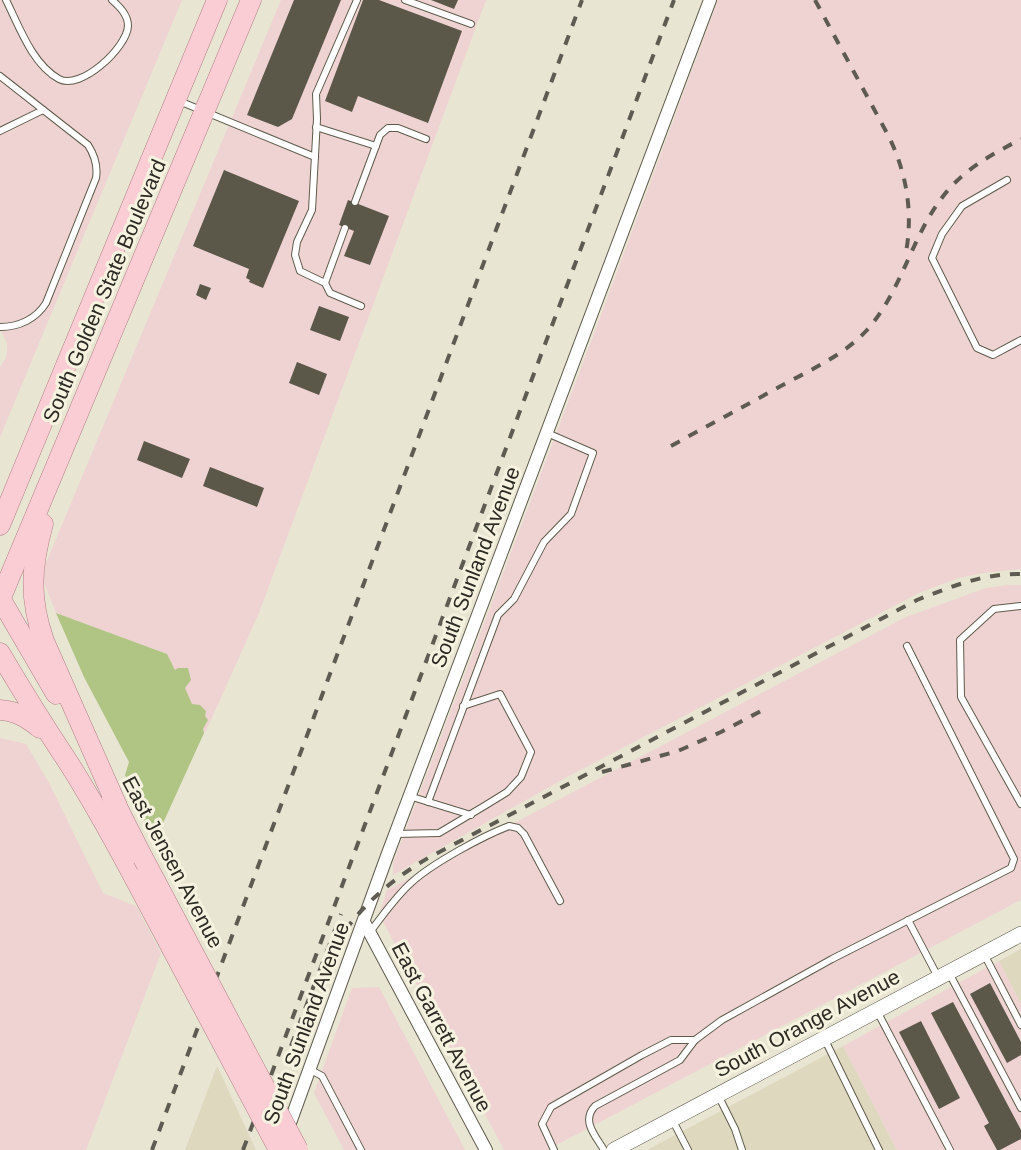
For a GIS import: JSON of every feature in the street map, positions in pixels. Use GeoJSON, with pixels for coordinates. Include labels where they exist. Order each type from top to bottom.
{"type":"FeatureCollection","features":[{"type":"Feature","properties":{"kind":"main road","name":"South Golden State Boulevard"},"geometry":{"type":"LineString","coordinates":[[0,525],[217,0]]}},
{"type":"Feature","properties":{"kind":"main road","name":"South Golden State Boulevard"},"geometry":{"type":"LineString","coordinates":[[0,599],[251,0]]}},
{"type":"Feature","properties":{"kind":"main road"},"geometry":{"type":"LineString","coordinates":[[0,498],[36,438]]}},
{"type":"Feature","properties":{"kind":"main road"},"geometry":{"type":"LineString","coordinates":[[62,455],[38,541],[32,579],[33,604],[44,641],[117,806]]}},
{"type":"Feature","properties":{"kind":"main road","name":"East Jensen Avenue"},"geometry":{"type":"LineString","coordinates":[[0,599],[64,708],[298,1150]]}},
{"type":"Feature","properties":{"kind":"main road","name":"East Jensen Avenue"},"geometry":{"type":"LineString","coordinates":[[0,653],[106,826],[280,1150]]}},
{"type":"Feature","properties":{"kind":"main road"},"geometry":{"type":"LineString","coordinates":[[0,710],[14,711],[48,734]]}},
{"type":"Feature","properties":{"kind":"street","name":"South Sunland Avenue"},"geometry":{"type":"LineString","coordinates":[[280,1150],[309,1069],[367,927],[409,796],[711,0]]}},
{"type":"Feature","properties":{"kind":"street","name":"East Garrett Avenue"},"geometry":{"type":"LineString","coordinates":[[367,927],[486,1150]]}},
{"type":"Feature","properties":{"kind":"street","name":"South Orange Avenue"},"geometry":{"type":"LineString","coordinates":[[614,1150],[1021,934]]}},
{"type":"Feature","properties":{"kind":"lane"},"geometry":{"type":"LineString","coordinates":[[6,0],[37,58],[55,77],[61,81],[71,82],[95,70],[125,40],[128,25],[122,9],[112,0]]}},
{"type":"Feature","properties":{"kind":"lane"},"geometry":{"type":"LineString","coordinates":[[357,0],[316,94],[312,210],[297,242],[294,255],[300,271],[325,283],[330,293],[362,306]]}},
{"type":"Feature","properties":{"kind":"lane"},"geometry":{"type":"LineString","coordinates":[[405,0],[471,24]]}},
{"type":"Feature","properties":{"kind":"lane"},"geometry":{"type":"LineString","coordinates":[[0,76],[88,145],[96,164],[96,178],[42,309],[27,321],[0,327]]}},
{"type":"Feature","properties":{"kind":"lane"},"geometry":{"type":"LineString","coordinates":[[176,100],[315,157]]}},
{"type":"Feature","properties":{"kind":"lane"},"geometry":{"type":"LineString","coordinates":[[0,131],[43,110]]}},
{"type":"Feature","properties":{"kind":"lane"},"geometry":{"type":"LineString","coordinates":[[316,127],[376,146]]}},
{"type":"Feature","properties":{"kind":"lane"},"geometry":{"type":"LineString","coordinates":[[355,202],[380,135],[388,128],[398,128],[426,139]]}},
{"type":"Feature","properties":{"kind":"lane"},"geometry":{"type":"LineString","coordinates":[[1007,180],[962,206],[942,234],[932,258],[977,348],[993,355],[1021,340]]}},
{"type":"Feature","properties":{"kind":"lane"},"geometry":{"type":"LineString","coordinates":[[325,283],[345,228]]}},
{"type":"Feature","properties":{"kind":"lane"},"geometry":{"type":"LineString","coordinates":[[428,802],[498,615],[514,599],[544,542],[571,514],[593,453],[546,433]]}},
{"type":"Feature","properties":{"kind":"lane"},"geometry":{"type":"LineString","coordinates":[[1021,606],[994,609],[960,640],[960,697],[1021,804]]}},
{"type":"Feature","properties":{"kind":"lane"},"geometry":{"type":"LineString","coordinates":[[604,1150],[588,1119],[589,1112],[595,1106],[680,1060],[695,1040],[722,1020],[832,959],[1011,868],[1014,858],[907,646]]}},
{"type":"Feature","properties":{"kind":"lane"},"geometry":{"type":"LineString","coordinates":[[395,834],[439,833],[507,792],[521,777],[531,752],[500,694],[463,706]]}},
{"type":"Feature","properties":{"kind":"lane"},"geometry":{"type":"LineString","coordinates":[[409,796],[471,814]]}},
{"type":"Feature","properties":{"kind":"lane"},"geometry":{"type":"LineString","coordinates":[[367,927],[417,878],[509,826],[519,828],[524,834],[560,901]]}},
{"type":"Feature","properties":{"kind":"lane"},"geometry":{"type":"LineString","coordinates":[[908,920],[1021,1108]]}},
{"type":"Feature","properties":{"kind":"lane"},"geometry":{"type":"LineString","coordinates":[[984,954],[1021,1026]]}},
{"type":"Feature","properties":{"kind":"lane"},"geometry":{"type":"LineString","coordinates":[[877,1010],[951,1150]]}},
{"type":"Feature","properties":{"kind":"lane"},"geometry":{"type":"LineString","coordinates":[[824,1038],[879,1150]]}},
{"type":"Feature","properties":{"kind":"lane"},"geometry":{"type":"LineString","coordinates":[[554,1150],[542,1124],[550,1107],[671,1041],[695,1040]]}},
{"type":"Feature","properties":{"kind":"lane"},"geometry":{"type":"LineString","coordinates":[[309,1069],[322,1076],[361,1150]]}},
{"type":"Feature","properties":{"kind":"lane"},"geometry":{"type":"LineString","coordinates":[[718,1095],[735,1129],[742,1150]]}},
{"type":"Feature","properties":{"kind":"lane"},"geometry":{"type":"LineString","coordinates":[[672,1119],[688,1150]]}},
{"type":"Feature","properties":{"kind":"shaded area"},"geometry":{"type":"Polygon","coordinates":[[[0,0],[182,0],[0,437],[0,367],[6,358],[7,343],[0,329],[0,0]]]}},
{"type":"Feature","properties":{"kind":"shaded area"},"geometry":{"type":"Polygon","coordinates":[[[281,0],[486,0],[259,613],[205,733],[167,654],[56,613],[41,575],[281,0]]]}},
{"type":"Feature","properties":{"kind":"shaded area"},"geometry":{"type":"Polygon","coordinates":[[[718,0],[1021,0],[1021,569],[959,578],[921,592],[567,777],[393,875],[393,863],[718,0]]]}},
{"type":"Feature","properties":{"kind":"shaded area"},"geometry":{"type":"Polygon","coordinates":[[[1021,585],[1021,900],[547,1150],[504,1150],[379,914],[387,890],[906,617],[986,588],[1021,585]]]}},
{"type":"Feature","properties":{"kind":"shaded area"},"geometry":{"type":"Polygon","coordinates":[[[0,738],[26,744],[49,783],[103,893],[136,906],[161,953],[86,1150],[0,1150],[0,738]]]}},
{"type":"Feature","properties":{"kind":"shaded area"},"geometry":{"type":"Polygon","coordinates":[[[1021,949],[1021,1004],[999,961],[1021,949]]]}},
{"type":"Feature","properties":{"kind":"shaded area"},"geometry":{"type":"Polygon","coordinates":[[[999,961],[1021,1004],[1021,1150],[897,1150],[843,1046],[999,961]]]}},
{"type":"Feature","properties":{"kind":"shaded area"},"geometry":{"type":"Polygon","coordinates":[[[379,987],[465,1150],[344,1150],[314,1093],[352,988],[379,987]]]}},
{"type":"Feature","properties":{"kind":"shaded area"},"geometry":{"type":"Polygon","coordinates":[[[843,1046],[897,1150],[647,1150],[843,1046]]]}},
{"type":"Feature","properties":{"kind":"shaded area"},"geometry":{"type":"Polygon","coordinates":[[[217,1066],[256,1150],[185,1150],[217,1066]]]}},
{"type":"Feature","properties":{"kind":"green space"},"geometry":{"type":"Polygon","coordinates":[[[56,613],[167,654],[175,670],[188,668],[191,680],[185,688],[192,704],[200,705],[206,711],[205,716],[208,720],[154,843],[125,775],[129,762],[84,677],[56,613]]]}},
{"type":"Feature","properties":{"kind":"building"},"geometry":{"type":"Polygon","coordinates":[[[294,0],[341,0],[292,119],[278,127],[247,115],[294,0]]]}},
{"type":"Feature","properties":{"kind":"building"},"geometry":{"type":"Polygon","coordinates":[[[363,0],[379,0],[462,31],[428,123],[358,96],[352,112],[325,101],[363,0]]]}},
{"type":"Feature","properties":{"kind":"building"},"geometry":{"type":"Polygon","coordinates":[[[431,0],[458,0],[454,9],[431,0]]]}},
{"type":"Feature","properties":{"kind":"building"},"geometry":{"type":"Polygon","coordinates":[[[224,170],[299,201],[263,288],[249,282],[250,280],[246,278],[249,269],[193,246],[224,170]]]}},
{"type":"Feature","properties":{"kind":"building"},"geometry":{"type":"Polygon","coordinates":[[[348,200],[389,216],[370,265],[344,256],[354,231],[339,225],[348,200]]]}},
{"type":"Feature","properties":{"kind":"building"},"geometry":{"type":"Polygon","coordinates":[[[200,284],[211,288],[206,300],[196,295],[200,284]]]}},
{"type":"Feature","properties":{"kind":"building"},"geometry":{"type":"Polygon","coordinates":[[[319,306],[349,317],[340,341],[310,330],[319,306]]]}},
{"type":"Feature","properties":{"kind":"building"},"geometry":{"type":"Polygon","coordinates":[[[297,362],[327,374],[319,395],[289,383],[297,362]]]}},
{"type":"Feature","properties":{"kind":"building"},"geometry":{"type":"Polygon","coordinates":[[[144,441],[190,459],[182,478],[137,460],[144,441]]]}},
{"type":"Feature","properties":{"kind":"building"},"geometry":{"type":"Polygon","coordinates":[[[210,467],[264,488],[257,507],[203,486],[210,467]]]}},
{"type":"Feature","properties":{"kind":"building"},"geometry":{"type":"Polygon","coordinates":[[[990,983],[1021,1042],[1021,1055],[1007,1063],[970,994],[990,983]]]}},
{"type":"Feature","properties":{"kind":"building"},"geometry":{"type":"Polygon","coordinates":[[[953,1002],[1021,1130],[1021,1139],[1000,1150],[997,1150],[984,1126],[989,1123],[931,1013],[953,1002]]]}},
{"type":"Feature","properties":{"kind":"building"},"geometry":{"type":"Polygon","coordinates":[[[921,1021],[960,1098],[939,1109],[899,1032],[921,1021]]]}},
{"type":"Feature","properties":{"kind":"railway"},"geometry":{"type":"LineString","coordinates":[[152,1150],[582,0]]}},
{"type":"Feature","properties":{"kind":"railway"},"geometry":{"type":"LineString","coordinates":[[243,1150],[674,0]]}},
{"type":"Feature","properties":{"kind":"railway"},"geometry":{"type":"LineString","coordinates":[[815,0],[895,149],[904,179],[909,210],[905,257]]}},
{"type":"Feature","properties":{"kind":"railway"},"geometry":{"type":"LineString","coordinates":[[671,446],[826,362],[858,339],[879,315],[889,299],[922,231],[949,189],[978,164],[1021,139]]}},
{"type":"Feature","properties":{"kind":"railway"},"geometry":{"type":"LineString","coordinates":[[335,947],[364,908],[388,886],[428,858],[917,600],[981,578],[1021,574]]}},
{"type":"Feature","properties":{"kind":"railway"},"geometry":{"type":"LineString","coordinates":[[602,772],[678,751],[761,711]]}},
{"type":"Feature","properties":{"kind":"railway"},"geometry":{"type":"LineString","coordinates":[[291,1046],[341,914]]}}]}
